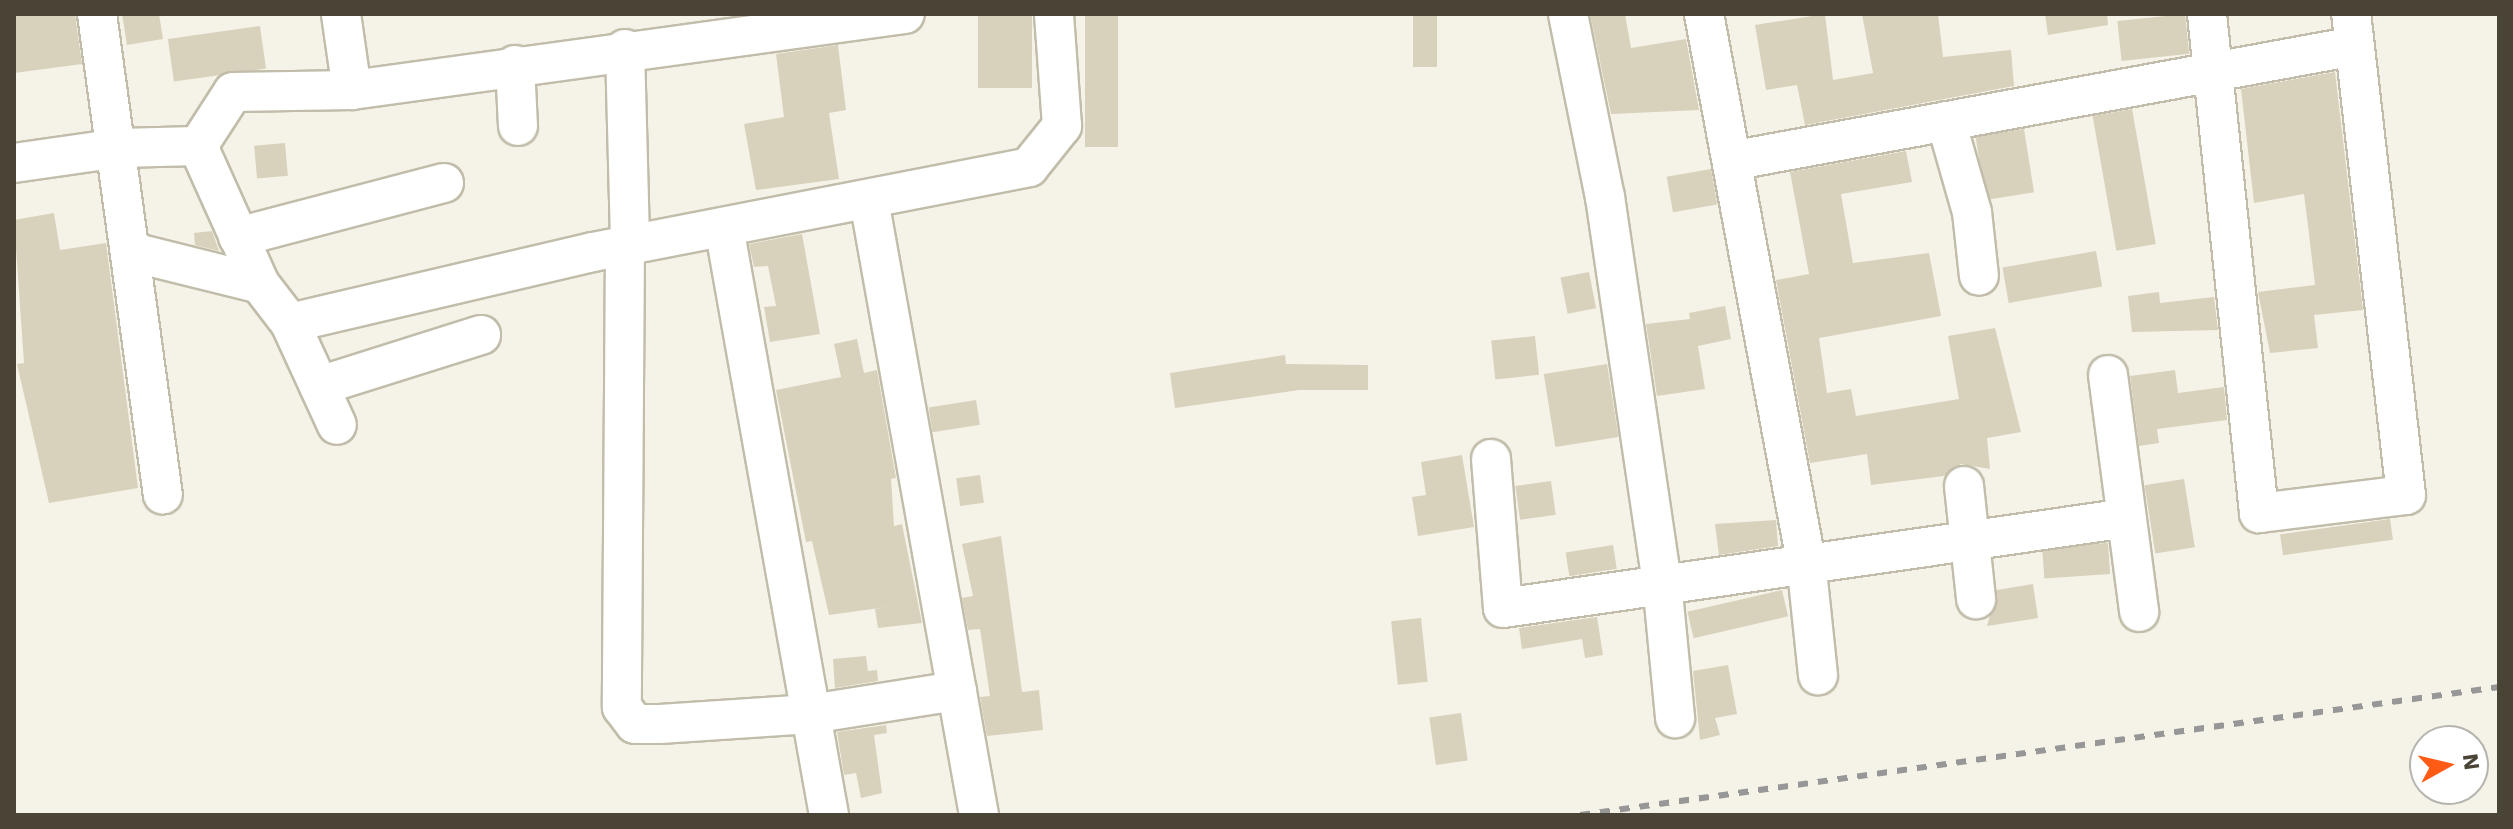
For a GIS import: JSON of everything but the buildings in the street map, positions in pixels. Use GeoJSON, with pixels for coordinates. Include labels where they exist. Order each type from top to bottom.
{"type":"FeatureCollection","features":[{"type":"Feature","properties":{"kind":"street"},"geometry":{"type":"LineString","coordinates":[[97,14],[119,148],[163,494]]}},
{"type":"Feature","properties":{"kind":"street"},"geometry":{"type":"LineString","coordinates":[[341,14],[352,90]]}},
{"type":"Feature","properties":{"kind":"street"},"geometry":{"type":"LineString","coordinates":[[198,146],[233,92],[352,90],[625,49],[905,14]]}},
{"type":"Feature","properties":{"kind":"street"},"geometry":{"type":"LineString","coordinates":[[290,323],[628,245],[1029,167],[1062,126],[1054,14]]}},
{"type":"Feature","properties":{"kind":"street"},"geometry":{"type":"LineString","coordinates":[[1568,14],[1605,197],[1662,582],[1675,718]]}},
{"type":"Feature","properties":{"kind":"street"},"geometry":{"type":"LineString","coordinates":[[1710,14],[1704,14],[1736,160],[1806,561],[1818,675]]}},
{"type":"Feature","properties":{"kind":"street"},"geometry":{"type":"LineString","coordinates":[[1736,160],[2213,68],[2353,30],[2406,495],[2259,513],[2213,68],[2207,14]]}},
{"type":"Feature","properties":{"kind":"street"},"geometry":{"type":"LineString","coordinates":[[625,49],[628,245],[622,707],[635,724],[811,714],[957,691]]}},
{"type":"Feature","properties":{"kind":"street"},"geometry":{"type":"LineString","coordinates":[[515,65],[518,126]]}},
{"type":"Feature","properties":{"kind":"street"},"geometry":{"type":"LineString","coordinates":[[1946,121],[1972,212],[1979,276]]}},
{"type":"Feature","properties":{"kind":"street"},"geometry":{"type":"LineString","coordinates":[[14,163],[119,148],[198,146]]}},
{"type":"Feature","properties":{"kind":"street"},"geometry":{"type":"LineString","coordinates":[[198,146],[260,284],[290,323],[337,425]]}},
{"type":"Feature","properties":{"kind":"street"},"geometry":{"type":"LineString","coordinates":[[238,237],[444,183]]}},
{"type":"Feature","properties":{"kind":"street"},"geometry":{"type":"LineString","coordinates":[[869,200],[979,815]]}},
{"type":"Feature","properties":{"kind":"street"},"geometry":{"type":"LineString","coordinates":[[724,227],[829,815]]}},
{"type":"Feature","properties":{"kind":"street"},"geometry":{"type":"LineString","coordinates":[[132,252],[260,284]]}},
{"type":"Feature","properties":{"kind":"street"},"geometry":{"type":"LineString","coordinates":[[319,386],[481,335]]}},
{"type":"Feature","properties":{"kind":"street"},"geometry":{"type":"LineString","coordinates":[[2108,375],[2139,612]]}},
{"type":"Feature","properties":{"kind":"street"},"geometry":{"type":"LineString","coordinates":[[1491,459],[1503,608],[1806,561],[2127,518]]}},
{"type":"Feature","properties":{"kind":"street"},"geometry":{"type":"LineString","coordinates":[[1964,486],[1976,599]]}},
{"type":"Feature","properties":{"kind":"railway"},"geometry":{"type":"LineString","coordinates":[[1580,815],[2499,687]]}}]}
